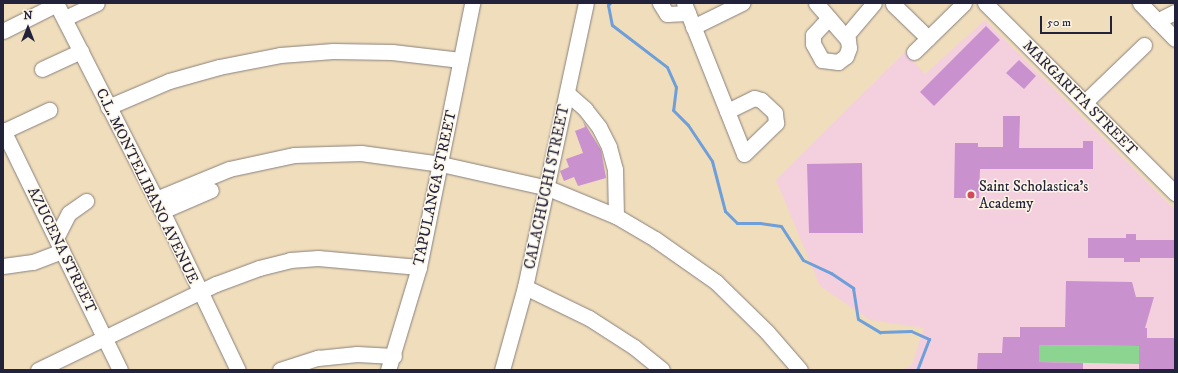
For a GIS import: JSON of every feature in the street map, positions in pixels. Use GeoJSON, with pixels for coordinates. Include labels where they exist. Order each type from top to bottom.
{"type":"FeatureCollection","features":[{"type":"Feature","properties":{"kind":"street"},"geometry":{"type":"LineString","coordinates":[[3,31],[56,3]]}},
{"type":"Feature","properties":{"kind":"street","name":"C.L. MONTELIBANO AVENUE"},"geometry":{"type":"LineString","coordinates":[[56,3],[65,18],[108,107],[159,205],[238,370]]}},
{"type":"Feature","properties":{"kind":"street"},"geometry":{"type":"LineString","coordinates":[[65,18],[97,3]]}},
{"type":"Feature","properties":{"kind":"street","name":"TAPULANGA STREET"},"geometry":{"type":"LineString","coordinates":[[388,370],[394,356],[419,267],[441,164],[472,3]]}},
{"type":"Feature","properties":{"kind":"street","name":"CALACHUCHI STREET"},"geometry":{"type":"LineString","coordinates":[[502,370],[525,287],[548,188],[586,3]]}},
{"type":"Feature","properties":{"kind":"street"},"geometry":{"type":"LineString","coordinates":[[660,3],[667,14],[686,8],[727,111]]}},
{"type":"Feature","properties":{"kind":"street"},"geometry":{"type":"LineString","coordinates":[[693,27],[742,3]]}},
{"type":"Feature","properties":{"kind":"street"},"geometry":{"type":"LineString","coordinates":[[816,3],[846,36],[849,48],[846,56],[838,62],[822,60],[813,44],[813,35],[829,18]]}},
{"type":"Feature","properties":{"kind":"street"},"geometry":{"type":"LineString","coordinates":[[846,36],[874,3]]}},
{"type":"Feature","properties":{"kind":"street","name":"MARGARITA STREET"},"geometry":{"type":"LineString","coordinates":[[985,3],[1175,193]]}},
{"type":"Feature","properties":{"kind":"street"},"geometry":{"type":"LineString","coordinates":[[1140,3],[1175,39]]}},
{"type":"Feature","properties":{"kind":"street"},"geometry":{"type":"LineString","coordinates":[[893,4],[928,38]]}},
{"type":"Feature","properties":{"kind":"street"},"geometry":{"type":"LineString","coordinates":[[914,52],[956,5]]}},
{"type":"Feature","properties":{"kind":"street"},"geometry":{"type":"LineString","coordinates":[[1158,21],[1175,12]]}},
{"type":"Feature","properties":{"kind":"street"},"geometry":{"type":"LineString","coordinates":[[1085,102],[1144,44]]}},
{"type":"Feature","properties":{"kind":"street"},"geometry":{"type":"LineString","coordinates":[[42,69],[81,51]]}},
{"type":"Feature","properties":{"kind":"street"},"geometry":{"type":"LineString","coordinates":[[108,107],[169,81],[219,67],[280,55],[333,51],[392,52],[461,60]]}},
{"type":"Feature","properties":{"kind":"street"},"geometry":{"type":"LineString","coordinates":[[568,94],[585,109],[599,127],[609,147],[615,169],[616,216]]}},
{"type":"Feature","properties":{"kind":"street"},"geometry":{"type":"LineString","coordinates":[[3,130],[48,110]]}},
{"type":"Feature","properties":{"kind":"street","name":"AZUCENA STREET"},"geometry":{"type":"LineString","coordinates":[[3,130],[120,370]]}},
{"type":"Feature","properties":{"kind":"street"},"geometry":{"type":"LineString","coordinates":[[159,205],[229,169],[294,155],[361,153],[441,164],[548,188],[616,216],[655,239],[716,282],[767,332],[800,370]]}},
{"type":"Feature","properties":{"kind":"street"},"geometry":{"type":"LineString","coordinates":[[159,205],[211,190]]}},
{"type":"Feature","properties":{"kind":"street"},"geometry":{"type":"LineString","coordinates":[[3,266],[33,262],[59,244],[69,213],[86,201]]}},
{"type":"Feature","properties":{"kind":"street"},"geometry":{"type":"LineString","coordinates":[[38,370],[200,292],[259,268],[290,260],[318,258],[419,267]]}},
{"type":"Feature","properties":{"kind":"street"},"geometry":{"type":"LineString","coordinates":[[525,287],[589,318],[634,347],[662,370]]}},
{"type":"Feature","properties":{"kind":"street"},"geometry":{"type":"LineString","coordinates":[[280,370],[318,358],[357,354],[394,356]]}},
{"type":"Feature","properties":{"kind":"shaded area","name":"Saint Scholastica's Academy"},"geometry":{"type":"Polygon","coordinates":[[[985,20],[1175,210],[1175,370],[902,370],[912,365],[924,328],[870,320],[820,286],[776,180],[905,52],[925,74],[985,20]]]}},
{"type":"Feature","properties":{"kind":"green space"},"geometry":{"type":"Polygon","coordinates":[[[1039,345],[1139,346],[1139,364],[1039,362],[1039,345]]]}},
{"type":"Feature","properties":{"kind":"building"},"geometry":{"type":"Polygon","coordinates":[[[986,26],[1000,40],[934,106],[920,92],[986,26]]]}},
{"type":"Feature","properties":{"kind":"building"},"geometry":{"type":"Polygon","coordinates":[[[1019,60],[1036,76],[1024,89],[1006,73],[1019,60]]]}},
{"type":"Feature","properties":{"kind":"building"},"geometry":{"type":"Polygon","coordinates":[[[1003,116],[1020,116],[1019,148],[1083,148],[1083,141],[1093,141],[1093,169],[980,169],[979,198],[954,198],[955,143],[978,143],[978,147],[1003,147],[1003,116]]]}},
{"type":"Feature","properties":{"kind":"building"},"geometry":{"type":"Polygon","coordinates":[[[583,121],[601,150],[606,178],[578,186],[574,177],[564,181],[560,171],[569,167],[566,159],[583,153],[575,131],[585,127],[583,121]]]}},
{"type":"Feature","properties":{"kind":"building"},"geometry":{"type":"Polygon","coordinates":[[[862,163],[863,233],[809,233],[807,164],[862,163]]]}},
{"type":"Feature","properties":{"kind":"building"},"geometry":{"type":"Polygon","coordinates":[[[1126,234],[1136,234],[1136,240],[1175,240],[1175,258],[1140,258],[1140,262],[1124,262],[1124,258],[1088,258],[1088,238],[1126,238],[1126,234]]]}},
{"type":"Feature","properties":{"kind":"building"},"geometry":{"type":"Polygon","coordinates":[[[1066,281],[1132,282],[1136,297],[1154,297],[1145,328],[1147,328],[1147,338],[1175,338],[1175,370],[1139,370],[1139,346],[1039,345],[1039,362],[1083,363],[1083,370],[977,370],[978,353],[1002,353],[1003,337],[1020,337],[1020,327],[1065,327],[1066,281]]]}},
{"type":"Feature","properties":{"kind":"waterway"},"geometry":{"type":"LineString","coordinates":[[610,3],[608,5],[612,25],[667,67],[676,87],[673,110],[688,125],[712,161],[725,211],[737,223],[760,223],[781,226],[803,260],[831,273],[853,288],[858,319],[880,332],[911,331],[929,339],[917,370]]}},
{"type":"Feature","properties":{"kind":"place","name":"Saint Scholastica's Academy"},"geometry":{"type":"Point","coordinates":[971,195]}}]}
